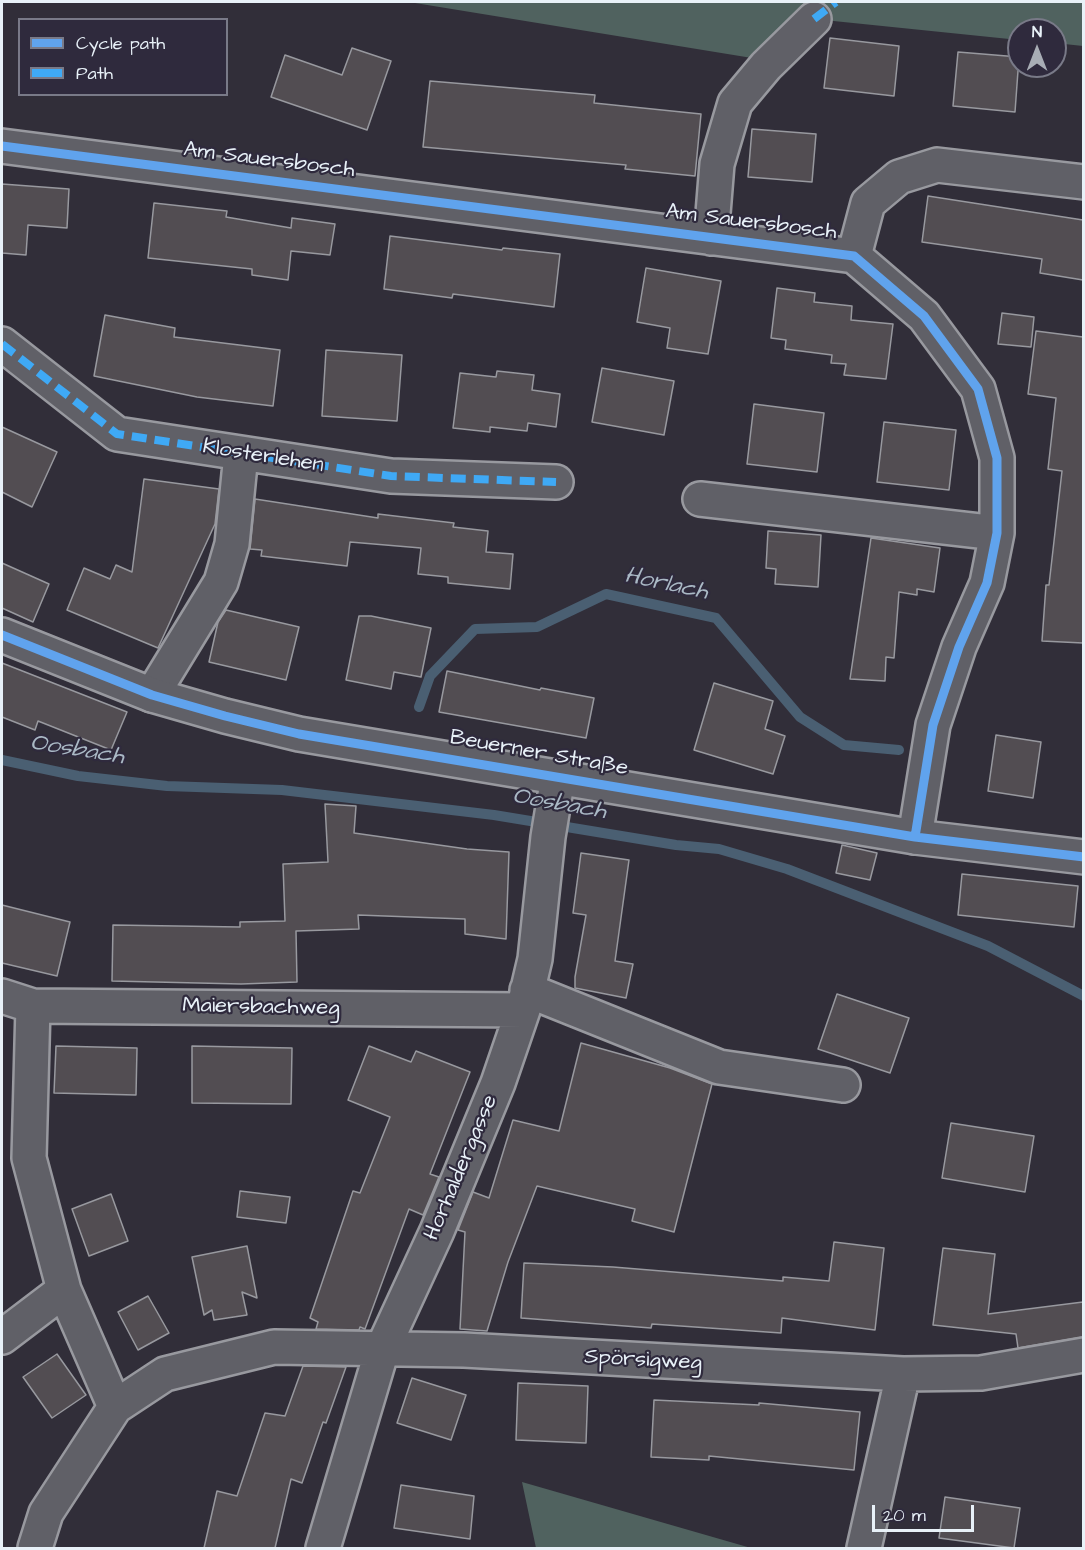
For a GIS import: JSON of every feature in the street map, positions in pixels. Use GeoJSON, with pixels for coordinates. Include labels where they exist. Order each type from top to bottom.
{"type":"FeatureCollection","features":[{"type":"Feature","properties":{"kind":"street"},"geometry":{"type":"LineString","coordinates":[[711,238],[717,164],[735,103],[766,66],[814,19]]}},
{"type":"Feature","properties":{"kind":"street","name":"Am Sauersbosch"},"geometry":{"type":"LineString","coordinates":[[2,146],[854,256],[924,316],[978,389],[997,458],[997,532],[987,583],[959,647],[933,725],[915,837]]}},
{"type":"Feature","properties":{"kind":"street","name":"Am Sauersbosch"},"geometry":{"type":"LineString","coordinates":[[854,256],[868,203],[899,177],[937,165],[1083,182]]}},
{"type":"Feature","properties":{"kind":"street","name":"Klosterlehen"},"geometry":{"type":"LineString","coordinates":[[2,344],[117,434],[391,476],[556,482]]}},
{"type":"Feature","properties":{"kind":"street"},"geometry":{"type":"LineString","coordinates":[[152,695],[221,582],[232,544],[241,454]]}},
{"type":"Feature","properties":{"kind":"street"},"geometry":{"type":"LineString","coordinates":[[700,499],[997,532]]}},
{"type":"Feature","properties":{"kind":"street","name":"Beuerner Straße"},"geometry":{"type":"LineString","coordinates":[[2,635],[152,695],[225,716],[556,789],[1083,857]]}},
{"type":"Feature","properties":{"kind":"street","name":"Horhaldergasse"},"geometry":{"type":"LineString","coordinates":[[323,1548],[382,1350],[494,1094],[525,1000],[535,959],[548,837],[556,789]]}},
{"type":"Feature","properties":{"kind":"street","name":"Maiersbachweg"},"geometry":{"type":"LineString","coordinates":[[2,996],[33,1006],[525,1000]]}},
{"type":"Feature","properties":{"kind":"street"},"geometry":{"type":"LineString","coordinates":[[525,1000],[718,1067],[843,1085]]}},
{"type":"Feature","properties":{"kind":"street"},"geometry":{"type":"LineString","coordinates":[[33,1006],[15,1163],[64,1290],[115,1407],[46,1513],[36,1548]]}},
{"type":"Feature","properties":{"kind":"street"},"geometry":{"type":"LineString","coordinates":[[2,1337],[64,1290]]}},
{"type":"Feature","properties":{"kind":"street","name":"Spörsigweg"},"geometry":{"type":"LineString","coordinates":[[115,1407],[165,1374],[274,1347],[464,1350],[903,1374],[981,1373],[1083,1355]]}},
{"type":"Feature","properties":{"kind":"street"},"geometry":{"type":"LineString","coordinates":[[864,1548],[903,1374]]}},
{"type":"Feature","properties":{"kind":"shaded area"},"geometry":{"type":"Polygon","coordinates":[[[409,2],[1083,2],[1083,46],[1067,44],[1067,18],[1007,18],[1007,39],[814,19],[752,58],[409,2]]]}},
{"type":"Feature","properties":{"kind":"shaded area"},"geometry":{"type":"Polygon","coordinates":[[[522,1482],[751,1548],[536,1548],[522,1482]]]}},
{"type":"Feature","properties":{"kind":"building"},"geometry":{"type":"Polygon","coordinates":[[[830,38],[899,46],[894,96],[824,88],[830,38]]]}},
{"type":"Feature","properties":{"kind":"building"},"geometry":{"type":"Polygon","coordinates":[[[352,48],[391,61],[367,130],[271,97],[285,55],[342,75],[352,48]]]}},
{"type":"Feature","properties":{"kind":"building"},"geometry":{"type":"Polygon","coordinates":[[[958,52],[1007,56],[1007,78],[1017,78],[1015,112],[953,106],[958,52]]]}},
{"type":"Feature","properties":{"kind":"building"},"geometry":{"type":"Polygon","coordinates":[[[430,81],[595,95],[594,103],[701,114],[695,176],[625,169],[626,165],[423,147],[430,81]]]}},
{"type":"Feature","properties":{"kind":"building"},"geometry":{"type":"Polygon","coordinates":[[[752,129],[816,134],[812,182],[748,177],[752,129]]]}},
{"type":"Feature","properties":{"kind":"building"},"geometry":{"type":"Polygon","coordinates":[[[2,184],[69,189],[67,228],[28,225],[26,255],[2,253],[2,184]]]}},
{"type":"Feature","properties":{"kind":"building"},"geometry":{"type":"Polygon","coordinates":[[[928,196],[1083,220],[1083,280],[1040,273],[1042,259],[922,242],[928,196]]]}},
{"type":"Feature","properties":{"kind":"building"},"geometry":{"type":"Polygon","coordinates":[[[154,203],[227,211],[226,217],[291,228],[292,218],[335,224],[330,255],[291,251],[288,280],[252,275],[252,269],[148,258],[154,203]]]}},
{"type":"Feature","properties":{"kind":"building"},"geometry":{"type":"Polygon","coordinates":[[[390,236],[502,250],[503,248],[560,254],[554,307],[453,294],[452,298],[384,289],[390,236]]]}},
{"type":"Feature","properties":{"kind":"building"},"geometry":{"type":"Polygon","coordinates":[[[646,268],[721,281],[708,354],[667,348],[670,328],[637,322],[646,268]]]}},
{"type":"Feature","properties":{"kind":"building"},"geometry":{"type":"Polygon","coordinates":[[[777,288],[815,293],[814,302],[852,306],[851,320],[893,324],[886,379],[844,375],[846,364],[831,363],[832,355],[785,349],[786,340],[771,338],[777,288]]]}},
{"type":"Feature","properties":{"kind":"building"},"geometry":{"type":"Polygon","coordinates":[[[1002,313],[1034,317],[1031,347],[998,344],[1002,313]]]}},
{"type":"Feature","properties":{"kind":"building"},"geometry":{"type":"Polygon","coordinates":[[[105,315],[175,328],[174,337],[280,350],[273,406],[197,397],[94,376],[105,315]]]}},
{"type":"Feature","properties":{"kind":"building"},"geometry":{"type":"Polygon","coordinates":[[[1036,331],[1083,337],[1083,643],[1042,641],[1046,585],[1049,585],[1062,471],[1048,469],[1056,398],[1028,394],[1036,331]]]}},
{"type":"Feature","properties":{"kind":"building"},"geometry":{"type":"Polygon","coordinates":[[[326,350],[402,355],[397,421],[322,416],[326,350]]]}},
{"type":"Feature","properties":{"kind":"building"},"geometry":{"type":"Polygon","coordinates":[[[602,368],[674,381],[664,435],[592,422],[602,368]]]}},
{"type":"Feature","properties":{"kind":"building"},"geometry":{"type":"Polygon","coordinates":[[[497,371],[534,375],[532,390],[560,394],[556,427],[528,423],[527,431],[490,427],[490,432],[453,428],[460,373],[496,377],[497,371]]]}},
{"type":"Feature","properties":{"kind":"building"},"geometry":{"type":"Polygon","coordinates":[[[754,404],[824,413],[817,472],[747,464],[754,404]]]}},
{"type":"Feature","properties":{"kind":"building"},"geometry":{"type":"Polygon","coordinates":[[[884,422],[956,430],[949,490],[877,482],[884,422]]]}},
{"type":"Feature","properties":{"kind":"building"},"geometry":{"type":"Polygon","coordinates":[[[2,427],[57,452],[32,507],[2,492],[2,427]]]}},
{"type":"Feature","properties":{"kind":"building"},"geometry":{"type":"Polygon","coordinates":[[[144,479],[219,489],[215,524],[158,648],[67,610],[84,568],[110,579],[116,565],[132,572],[144,479]]]}},
{"type":"Feature","properties":{"kind":"building"},"geometry":{"type":"Polygon","coordinates":[[[255,499],[378,518],[378,514],[454,523],[453,527],[488,531],[486,552],[513,554],[510,589],[448,583],[448,577],[418,574],[421,548],[350,542],[347,566],[261,556],[262,550],[250,549],[255,499]]]}},
{"type":"Feature","properties":{"kind":"building"},"geometry":{"type":"Polygon","coordinates":[[[768,531],[821,535],[818,587],[775,584],[776,569],[766,568],[768,531]]]}},
{"type":"Feature","properties":{"kind":"building"},"geometry":{"type":"Polygon","coordinates":[[[871,538],[940,548],[934,592],[917,589],[917,595],[899,592],[894,658],[886,657],[885,681],[850,679],[871,538]]]}},
{"type":"Feature","properties":{"kind":"building"},"geometry":{"type":"Polygon","coordinates":[[[2,563],[49,584],[33,622],[2,608],[2,563]]]}},
{"type":"Feature","properties":{"kind":"building"},"geometry":{"type":"Polygon","coordinates":[[[226,610],[299,627],[286,680],[209,662],[218,622],[226,610]]]}},
{"type":"Feature","properties":{"kind":"building"},"geometry":{"type":"Polygon","coordinates":[[[359,616],[371,616],[431,628],[421,677],[394,672],[391,689],[346,680],[359,616]]]}},
{"type":"Feature","properties":{"kind":"building"},"geometry":{"type":"Polygon","coordinates":[[[2,663],[127,712],[111,750],[38,721],[35,730],[2,717],[2,663]]]}},
{"type":"Feature","properties":{"kind":"building"},"geometry":{"type":"Polygon","coordinates":[[[447,671],[540,690],[541,688],[594,698],[586,738],[439,712],[447,671]]]}},
{"type":"Feature","properties":{"kind":"building"},"geometry":{"type":"Polygon","coordinates":[[[714,683],[773,701],[765,729],[785,736],[773,774],[694,750],[714,683]]]}},
{"type":"Feature","properties":{"kind":"building"},"geometry":{"type":"Polygon","coordinates":[[[996,735],[1041,742],[1033,798],[988,791],[996,735]]]}},
{"type":"Feature","properties":{"kind":"building"},"geometry":{"type":"Polygon","coordinates":[[[325,804],[356,806],[354,833],[467,849],[509,852],[506,939],[465,934],[465,919],[358,915],[359,929],[296,931],[297,982],[241,984],[112,981],[113,925],[240,927],[240,922],[285,921],[283,864],[328,862],[325,804]]]}},
{"type":"Feature","properties":{"kind":"building"},"geometry":{"type":"Polygon","coordinates":[[[842,845],[877,853],[870,880],[836,873],[842,845]]]}},
{"type":"Feature","properties":{"kind":"building"},"geometry":{"type":"Polygon","coordinates":[[[581,853],[629,860],[615,961],[633,964],[626,998],[575,988],[586,915],[573,913],[581,853]]]}},
{"type":"Feature","properties":{"kind":"building"},"geometry":{"type":"Polygon","coordinates":[[[962,874],[1078,886],[1074,927],[958,915],[962,874]]]}},
{"type":"Feature","properties":{"kind":"building"},"geometry":{"type":"Polygon","coordinates":[[[2,905],[70,922],[57,976],[2,963],[2,905]]]}},
{"type":"Feature","properties":{"kind":"building"},"geometry":{"type":"Polygon","coordinates":[[[837,994],[909,1018],[890,1073],[818,1049],[837,994]]]}},
{"type":"Feature","properties":{"kind":"building"},"geometry":{"type":"Polygon","coordinates":[[[581,1043],[670,1068],[712,1084],[674,1232],[632,1221],[635,1209],[537,1186],[508,1262],[487,1331],[460,1329],[465,1232],[458,1230],[473,1192],[489,1198],[513,1120],[559,1131],[581,1043]]]}},
{"type":"Feature","properties":{"kind":"building"},"geometry":{"type":"Polygon","coordinates":[[[56,1046],[137,1048],[136,1095],[54,1093],[56,1046]]]}},
{"type":"Feature","properties":{"kind":"building"},"geometry":{"type":"Polygon","coordinates":[[[192,1046],[292,1048],[291,1104],[192,1103],[192,1046]]]}},
{"type":"Feature","properties":{"kind":"building"},"geometry":{"type":"Polygon","coordinates":[[[369,1046],[411,1062],[416,1051],[470,1072],[430,1174],[439,1177],[423,1215],[409,1209],[365,1329],[360,1327],[359,1330],[316,1329],[318,1322],[310,1318],[353,1191],[360,1193],[390,1117],[348,1100],[369,1046]]]}},
{"type":"Feature","properties":{"kind":"building"},"geometry":{"type":"Polygon","coordinates":[[[951,1123],[1034,1136],[1025,1192],[942,1178],[951,1123]]]}},
{"type":"Feature","properties":{"kind":"building"},"geometry":{"type":"Polygon","coordinates":[[[240,1191],[290,1197],[286,1223],[237,1217],[240,1191]]]}},
{"type":"Feature","properties":{"kind":"building"},"geometry":{"type":"Polygon","coordinates":[[[111,1194],[128,1241],[89,1256],[72,1209],[111,1194]]]}},
{"type":"Feature","properties":{"kind":"building"},"geometry":{"type":"Polygon","coordinates":[[[834,1242],[884,1248],[875,1330],[782,1318],[781,1333],[652,1324],[651,1328],[521,1318],[524,1263],[613,1267],[783,1281],[783,1277],[829,1281],[834,1242]]]}},
{"type":"Feature","properties":{"kind":"building"},"geometry":{"type":"Polygon","coordinates":[[[247,1246],[257,1298],[242,1292],[247,1315],[214,1320],[212,1310],[204,1315],[192,1257],[247,1246]]]}},
{"type":"Feature","properties":{"kind":"building"},"geometry":{"type":"Polygon","coordinates":[[[943,1248],[995,1254],[988,1314],[1083,1302],[1083,1337],[1018,1348],[1016,1334],[933,1325],[943,1248]]]}},
{"type":"Feature","properties":{"kind":"building"},"geometry":{"type":"Polygon","coordinates":[[[148,1296],[169,1333],[138,1350],[118,1312],[148,1296]]]}},
{"type":"Feature","properties":{"kind":"building"},"geometry":{"type":"Polygon","coordinates":[[[57,1354],[86,1395],[52,1418],[23,1377],[57,1354]]]}},
{"type":"Feature","properties":{"kind":"building"},"geometry":{"type":"Polygon","coordinates":[[[303,1366],[346,1367],[326,1423],[323,1422],[302,1483],[291,1479],[275,1548],[204,1548],[217,1491],[237,1496],[265,1413],[285,1416],[303,1366]]]}},
{"type":"Feature","properties":{"kind":"building"},"geometry":{"type":"Polygon","coordinates":[[[412,1378],[466,1395],[451,1440],[397,1423],[412,1378]]]}},
{"type":"Feature","properties":{"kind":"building"},"geometry":{"type":"Polygon","coordinates":[[[518,1383],[588,1386],[586,1443],[516,1440],[518,1383]]]}},
{"type":"Feature","properties":{"kind":"building"},"geometry":{"type":"Polygon","coordinates":[[[654,1400],[759,1405],[759,1403],[860,1412],[854,1470],[709,1456],[709,1460],[651,1457],[654,1400]]]}},
{"type":"Feature","properties":{"kind":"building"},"geometry":{"type":"Polygon","coordinates":[[[401,1485],[474,1496],[470,1539],[394,1528],[401,1485]]]}},
{"type":"Feature","properties":{"kind":"building"},"geometry":{"type":"Polygon","coordinates":[[[945,1497],[1020,1508],[1014,1548],[939,1538],[945,1497]]]}},
{"type":"Feature","properties":{"kind":"waterway","name":"Horlach"},"geometry":{"type":"LineString","coordinates":[[419,707],[430,676],[475,629],[537,627],[606,594],[716,618],[800,717],[844,745],[899,750]]}},
{"type":"Feature","properties":{"kind":"waterway","name":"Oosbach"},"geometry":{"type":"LineString","coordinates":[[2,760],[78,776],[167,786],[282,790],[494,815],[676,845],[719,849],[787,869],[988,946],[1084,996]]}},
{"type":"Feature","properties":{"kind":"marked path"},"geometry":{"type":"LineString","coordinates":[[814,19],[836,2]]}},
{"type":"Feature","properties":{"kind":"marked path"},"geometry":{"type":"LineString","coordinates":[[2,344],[117,434],[391,476],[556,482]]}},
{"type":"Feature","properties":{"kind":"cycle path"},"geometry":{"type":"LineString","coordinates":[[2,146],[854,256],[924,316],[978,389],[997,458],[997,533],[987,583],[959,647],[933,725],[915,837]]}},
{"type":"Feature","properties":{"kind":"cycle path"},"geometry":{"type":"LineString","coordinates":[[2,635],[152,695],[299,734],[915,837],[1084,857]]}}]}
